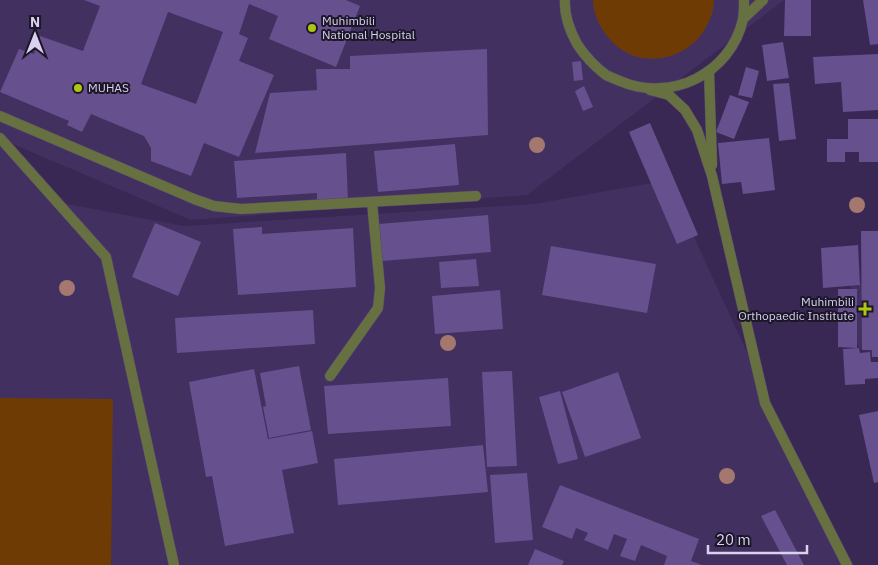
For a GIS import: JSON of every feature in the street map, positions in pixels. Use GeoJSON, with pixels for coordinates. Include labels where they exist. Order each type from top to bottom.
{"type":"FeatureCollection","features":[{"type":"Feature","properties":{"kind":"street"},"geometry":{"type":"LineString","coordinates":[[565,0],[565,8],[572,34],[586,58],[607,76],[632,86],[670,94],[685,110],[697,130],[712,176],[766,403],[847,565]]}},
{"type":"Feature","properties":{"kind":"street"},"geometry":{"type":"LineString","coordinates":[[632,86],[652,89],[672,88],[692,82],[709,71],[725,56],[736,38],[743,19],[744,0]]}},
{"type":"Feature","properties":{"kind":"street"},"geometry":{"type":"LineString","coordinates":[[743,19],[763,0]]}},
{"type":"Feature","properties":{"kind":"street"},"geometry":{"type":"LineString","coordinates":[[709,71],[712,176]]}},
{"type":"Feature","properties":{"kind":"street"},"geometry":{"type":"LineString","coordinates":[[0,116],[214,206],[241,209],[476,196]]}},
{"type":"Feature","properties":{"kind":"street"},"geometry":{"type":"LineString","coordinates":[[0,138],[106,257],[174,565]]}},
{"type":"Feature","properties":{"kind":"street"},"geometry":{"type":"LineString","coordinates":[[330,376],[378,308],[380,288],[372,202]]}},
{"type":"Feature","properties":{"kind":"shaded area"},"geometry":{"type":"Polygon","coordinates":[[[0,0],[784,0],[527,195],[191,220],[1,139],[62,203],[184,226],[534,204],[668,180],[793,453],[854,565],[0,565],[0,0]]]}},
{"type":"Feature","properties":{"kind":"shaded area"},"geometry":{"type":"Polygon","coordinates":[[[593,0],[714,0],[709,21],[696,41],[678,53],[656,59],[634,56],[609,39],[598,22],[593,0]]]}},
{"type":"Feature","properties":{"kind":"shaded area","name":"Muhimbili Orthopaedic Institute"},"geometry":{"type":"Polygon","coordinates":[[[878,244],[878,357],[872,357],[870,352],[859,348],[854,335],[850,283],[868,283],[878,244]]]}},
{"type":"Feature","properties":{"kind":"shaded area"},"geometry":{"type":"Polygon","coordinates":[[[0,398],[113,399],[111,565],[0,565],[0,398]]]}},
{"type":"Feature","properties":{"kind":"building","name":"MUHAS"},"geometry":{"type":"Polygon","coordinates":[[[84,0],[346,0],[360,6],[336,67],[269,39],[278,16],[249,4],[239,34],[248,38],[239,61],[274,75],[239,157],[204,143],[191,176],[151,161],[151,148],[144,136],[91,114],[82,132],[67,125],[69,121],[0,92],[19,49],[34,54],[40,36],[83,51],[100,6],[84,0]],[[168,12],[141,84],[196,104],[223,32],[168,12]]]}},
{"type":"Feature","properties":{"kind":"building"},"geometry":{"type":"Polygon","coordinates":[[[785,0],[811,0],[811,36],[784,36],[785,0]]]}},
{"type":"Feature","properties":{"kind":"building"},"geometry":{"type":"Polygon","coordinates":[[[863,0],[878,0],[878,44],[870,45],[863,0]]]}},
{"type":"Feature","properties":{"kind":"building"},"geometry":{"type":"Polygon","coordinates":[[[783,42],[789,78],[767,81],[762,45],[783,42]]]}},
{"type":"Feature","properties":{"kind":"building"},"geometry":{"type":"Polygon","coordinates":[[[487,49],[488,135],[255,153],[270,93],[317,90],[316,69],[350,69],[350,56],[487,49]]]}},
{"type":"Feature","properties":{"kind":"building"},"geometry":{"type":"Polygon","coordinates":[[[878,54],[878,110],[843,112],[841,82],[815,84],[813,57],[878,54]]]}},
{"type":"Feature","properties":{"kind":"building"},"geometry":{"type":"Polygon","coordinates":[[[581,61],[583,80],[574,81],[572,62],[581,61]]]}},
{"type":"Feature","properties":{"kind":"building"},"geometry":{"type":"Polygon","coordinates":[[[746,67],[759,71],[752,98],[738,95],[746,67]]]}},
{"type":"Feature","properties":{"kind":"building"},"geometry":{"type":"Polygon","coordinates":[[[789,83],[796,139],[779,141],[773,84],[789,83]]]}},
{"type":"Feature","properties":{"kind":"building"},"geometry":{"type":"Polygon","coordinates":[[[584,86],[593,107],[583,111],[575,91],[584,86]]]}},
{"type":"Feature","properties":{"kind":"building"},"geometry":{"type":"Polygon","coordinates":[[[730,95],[749,102],[734,139],[716,132],[730,95]]]}},
{"type":"Feature","properties":{"kind":"building"},"geometry":{"type":"Polygon","coordinates":[[[848,119],[878,119],[878,162],[859,162],[859,152],[845,152],[845,162],[827,162],[827,139],[848,139],[848,119]]]}},
{"type":"Feature","properties":{"kind":"building"},"geometry":{"type":"Polygon","coordinates":[[[650,123],[698,235],[677,244],[629,132],[650,123]]]}},
{"type":"Feature","properties":{"kind":"building"},"geometry":{"type":"Polygon","coordinates":[[[769,138],[775,190],[743,194],[741,182],[722,184],[718,143],[769,138]]]}},
{"type":"Feature","properties":{"kind":"building"},"geometry":{"type":"Polygon","coordinates":[[[455,144],[459,185],[378,192],[374,151],[455,144]]]}},
{"type":"Feature","properties":{"kind":"building"},"geometry":{"type":"Polygon","coordinates":[[[346,153],[348,200],[317,202],[317,193],[237,198],[234,161],[346,153]]]}},
{"type":"Feature","properties":{"kind":"building"},"geometry":{"type":"Polygon","coordinates":[[[488,215],[491,252],[382,261],[379,224],[488,215]]]}},
{"type":"Feature","properties":{"kind":"building"},"geometry":{"type":"Polygon","coordinates":[[[155,223],[201,242],[178,296],[132,277],[155,223]]]}},
{"type":"Feature","properties":{"kind":"building"},"geometry":{"type":"Polygon","coordinates":[[[262,227],[262,234],[353,228],[356,287],[238,295],[233,229],[262,227]]]}},
{"type":"Feature","properties":{"kind":"building","name":"Muhimbili Orthopaedic Institute"},"geometry":{"type":"Polygon","coordinates":[[[861,231],[878,231],[878,357],[872,357],[872,350],[862,350],[861,231]]]}},
{"type":"Feature","properties":{"kind":"building"},"geometry":{"type":"Polygon","coordinates":[[[858,245],[860,285],[823,288],[821,248],[858,245]]]}},
{"type":"Feature","properties":{"kind":"building"},"geometry":{"type":"Polygon","coordinates":[[[551,246],[656,264],[647,313],[542,295],[551,246]]]}},
{"type":"Feature","properties":{"kind":"building"},"geometry":{"type":"Polygon","coordinates":[[[476,259],[479,286],[441,288],[439,262],[476,259]]]}},
{"type":"Feature","properties":{"kind":"building"},"geometry":{"type":"Polygon","coordinates":[[[838,289],[857,289],[857,348],[838,347],[838,289]]]}},
{"type":"Feature","properties":{"kind":"building"},"geometry":{"type":"Polygon","coordinates":[[[500,290],[503,329],[435,334],[432,296],[500,290]]]}},
{"type":"Feature","properties":{"kind":"building"},"geometry":{"type":"Polygon","coordinates":[[[313,310],[315,344],[177,353],[175,318],[313,310]]]}},
{"type":"Feature","properties":{"kind":"building"},"geometry":{"type":"Polygon","coordinates":[[[859,348],[860,353],[870,352],[871,362],[878,362],[878,378],[865,379],[865,384],[845,385],[843,349],[859,348]]]}},
{"type":"Feature","properties":{"kind":"building"},"geometry":{"type":"Polygon","coordinates":[[[299,366],[311,430],[269,438],[263,407],[266,406],[260,373],[299,366]]]}},
{"type":"Feature","properties":{"kind":"building"},"geometry":{"type":"Polygon","coordinates":[[[254,369],[268,439],[312,431],[318,463],[282,470],[294,533],[225,546],[212,476],[206,477],[189,382],[254,369]]]}},
{"type":"Feature","properties":{"kind":"building"},"geometry":{"type":"Polygon","coordinates":[[[512,371],[517,466],[487,467],[482,372],[512,371]]]}},
{"type":"Feature","properties":{"kind":"building"},"geometry":{"type":"Polygon","coordinates":[[[618,372],[641,438],[585,457],[562,392],[618,372]]]}},
{"type":"Feature","properties":{"kind":"building"},"geometry":{"type":"Polygon","coordinates":[[[448,378],[451,426],[328,434],[324,386],[448,378]]]}},
{"type":"Feature","properties":{"kind":"building"},"geometry":{"type":"Polygon","coordinates":[[[560,391],[578,459],[558,464],[539,397],[560,391]]]}},
{"type":"Feature","properties":{"kind":"building"},"geometry":{"type":"Polygon","coordinates":[[[878,411],[878,482],[874,483],[859,415],[878,411]]]}},
{"type":"Feature","properties":{"kind":"building"},"geometry":{"type":"Polygon","coordinates":[[[483,445],[488,492],[338,505],[334,459],[483,445]]]}},
{"type":"Feature","properties":{"kind":"building"},"geometry":{"type":"Polygon","coordinates":[[[527,473],[533,540],[495,543],[490,475],[527,473]]]}},
{"type":"Feature","properties":{"kind":"building"},"geometry":{"type":"Polygon","coordinates":[[[560,485],[699,539],[691,561],[702,565],[664,565],[667,556],[641,545],[635,561],[620,556],[627,539],[614,534],[608,550],[584,540],[588,533],[576,528],[572,539],[542,527],[560,485]]]}},
{"type":"Feature","properties":{"kind":"building"},"geometry":{"type":"Polygon","coordinates":[[[775,510],[804,565],[787,565],[761,516],[775,510]]]}},
{"type":"Feature","properties":{"kind":"building"},"geometry":{"type":"Polygon","coordinates":[[[535,549],[564,561],[562,565],[528,565],[535,549]]]}},
{"type":"Feature","properties":{"kind":"place","name":"Muhimbili National Hospital"},"geometry":{"type":"Point","coordinates":[312,28]}},
{"type":"Feature","properties":{"kind":"place","name":"MUHAS"},"geometry":{"type":"Point","coordinates":[78,88]}},
{"type":"Feature","properties":{"kind":"place","name":"Muhimbili Orthopaedic Institute"},"geometry":{"type":"Point","coordinates":[865,309]}}]}
